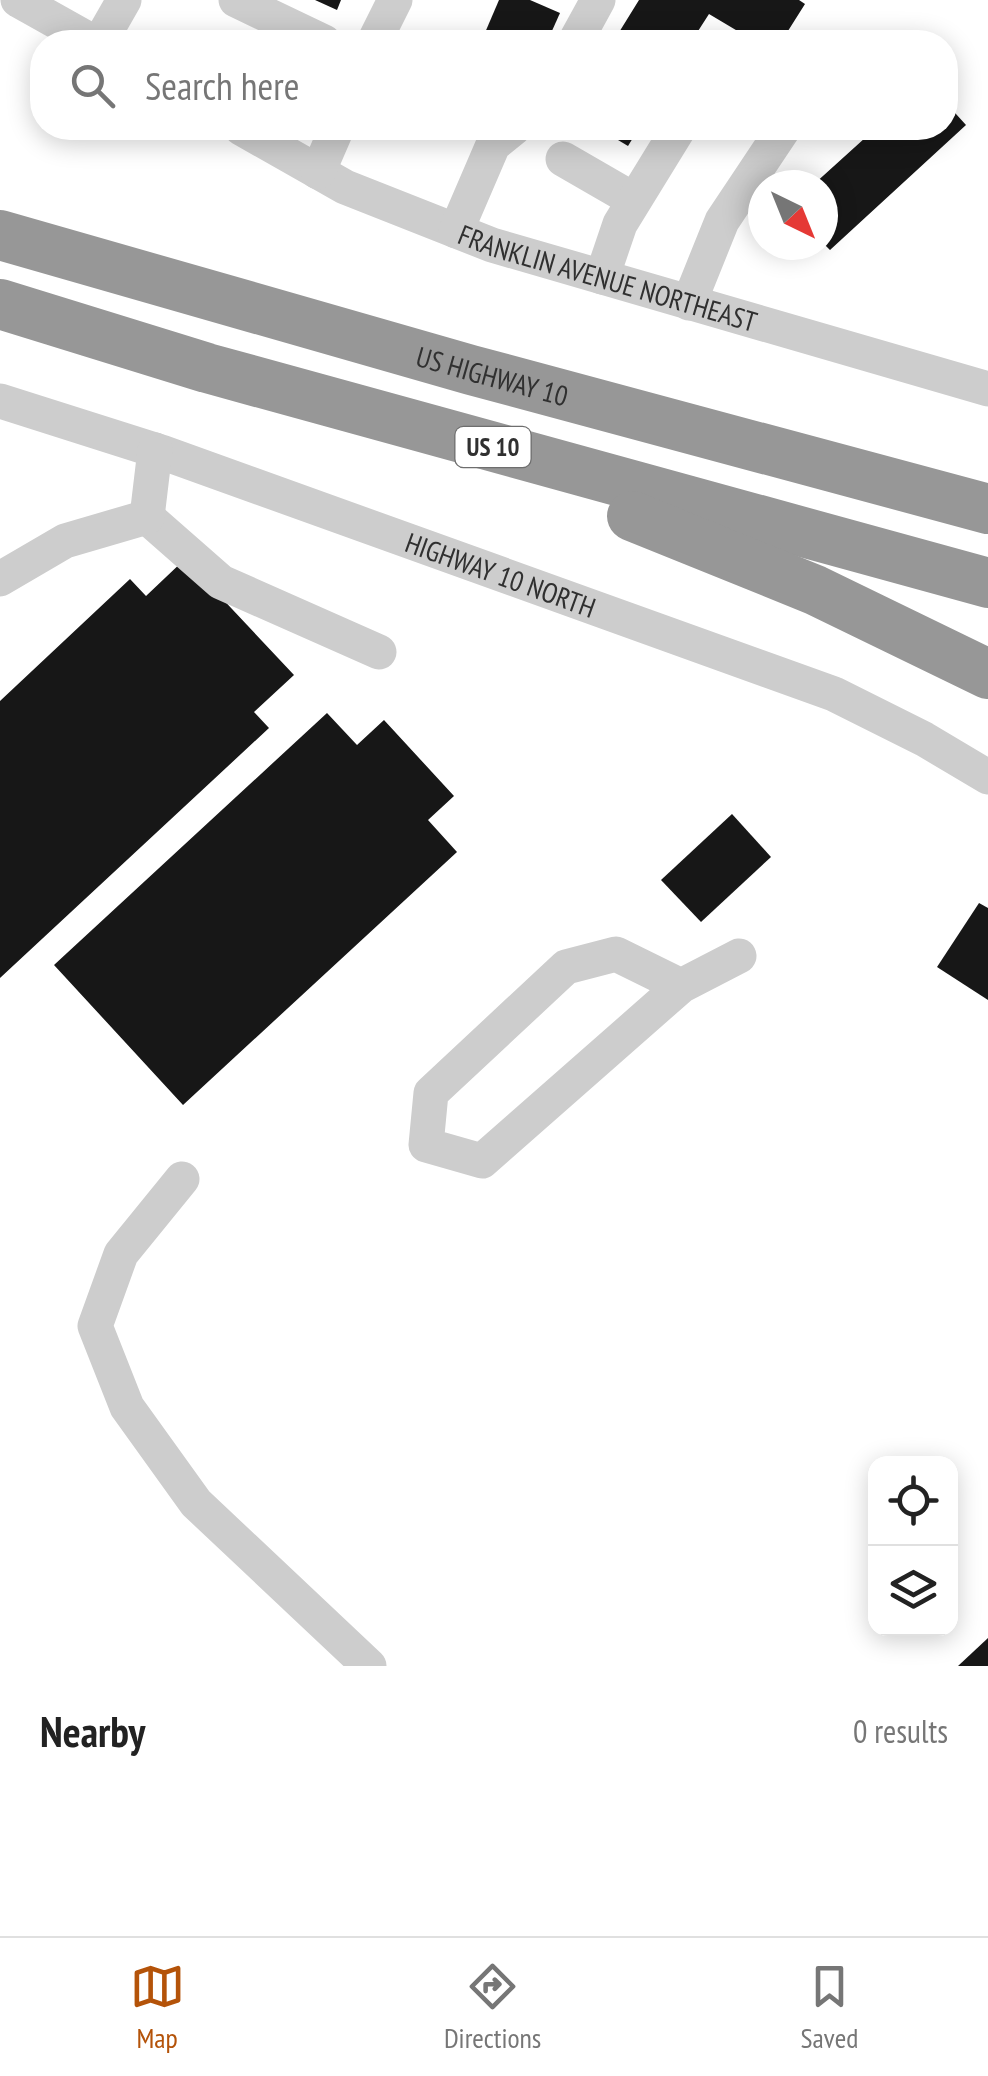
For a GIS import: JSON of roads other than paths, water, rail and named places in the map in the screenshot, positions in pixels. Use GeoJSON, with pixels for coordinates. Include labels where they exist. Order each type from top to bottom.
{"type":"FeatureCollection","features":[{"type":"Feature","properties":{"kind":"highway","name":"US HIGHWAY 10"},"geometry":{"type":"LineString","coordinates":[[0,236],[471,370],[988,509]]}},
{"type":"Feature","properties":{"kind":"highway","name":"US 10"},"geometry":{"type":"LineString","coordinates":[[0,304],[207,368],[988,583]]}},
{"type":"Feature","properties":{"kind":"highway"},"geometry":{"type":"LineString","coordinates":[[207,368],[677,532],[815,590],[988,674]]}},
{"type":"Feature","properties":{"kind":"street"},"geometry":{"type":"LineString","coordinates":[[18,0],[71,30]]}},
{"type":"Feature","properties":{"kind":"street"},"geometry":{"type":"LineString","coordinates":[[107,30],[124,0]]}},
{"type":"Feature","properties":{"kind":"street"},"geometry":{"type":"LineString","coordinates":[[236,0],[299,30]]}},
{"type":"Feature","properties":{"kind":"street"},"geometry":{"type":"LineString","coordinates":[[380,30],[395,0]]}},
{"type":"Feature","properties":{"kind":"street"},"geometry":{"type":"LineString","coordinates":[[582,30],[598,0]]}},
{"type":"Feature","properties":{"kind":"street","name":"FRANKLIN AVENUE NORTHEAST"},"geometry":{"type":"LineString","coordinates":[[262,140],[345,187],[492,245],[988,389]]}},
{"type":"Feature","properties":{"kind":"street"},"geometry":{"type":"LineString","coordinates":[[318,172],[332,140]]}},
{"type":"Feature","properties":{"kind":"street"},"geometry":{"type":"LineString","coordinates":[[456,231],[493,144],[498,140]]}},
{"type":"Feature","properties":{"kind":"street"},"geometry":{"type":"LineString","coordinates":[[602,277],[620,224],[672,140]]}},
{"type":"Feature","properties":{"kind":"street"},"geometry":{"type":"LineString","coordinates":[[690,302],[722,221],[768,140]]}},
{"type":"Feature","properties":{"kind":"street"},"geometry":{"type":"LineString","coordinates":[[563,159],[634,200]]}},
{"type":"Feature","properties":{"kind":"street","name":"HIGHWAY 10 NORTH"},"geometry":{"type":"LineString","coordinates":[[0,402],[155,450],[834,694],[988,776]]}},
{"type":"Feature","properties":{"kind":"street"},"geometry":{"type":"LineString","coordinates":[[147,517],[155,450]]}},
{"type":"Feature","properties":{"kind":"street"},"geometry":{"type":"LineString","coordinates":[[0,579],[64,541],[147,517]]}},
{"type":"Feature","properties":{"kind":"street"},"geometry":{"type":"LineString","coordinates":[[147,517],[221,582],[379,652]]}},
{"type":"Feature","properties":{"kind":"street"},"geometry":{"type":"LineString","coordinates":[[681,986],[616,954],[566,967],[431,1093],[426,1146],[482,1161],[681,986],[739,956]]}},
{"type":"Feature","properties":{"kind":"street"},"geometry":{"type":"LineString","coordinates":[[182,1179],[121,1254],[95,1326],[127,1407],[196,1503],[369,1666]]}}]}
